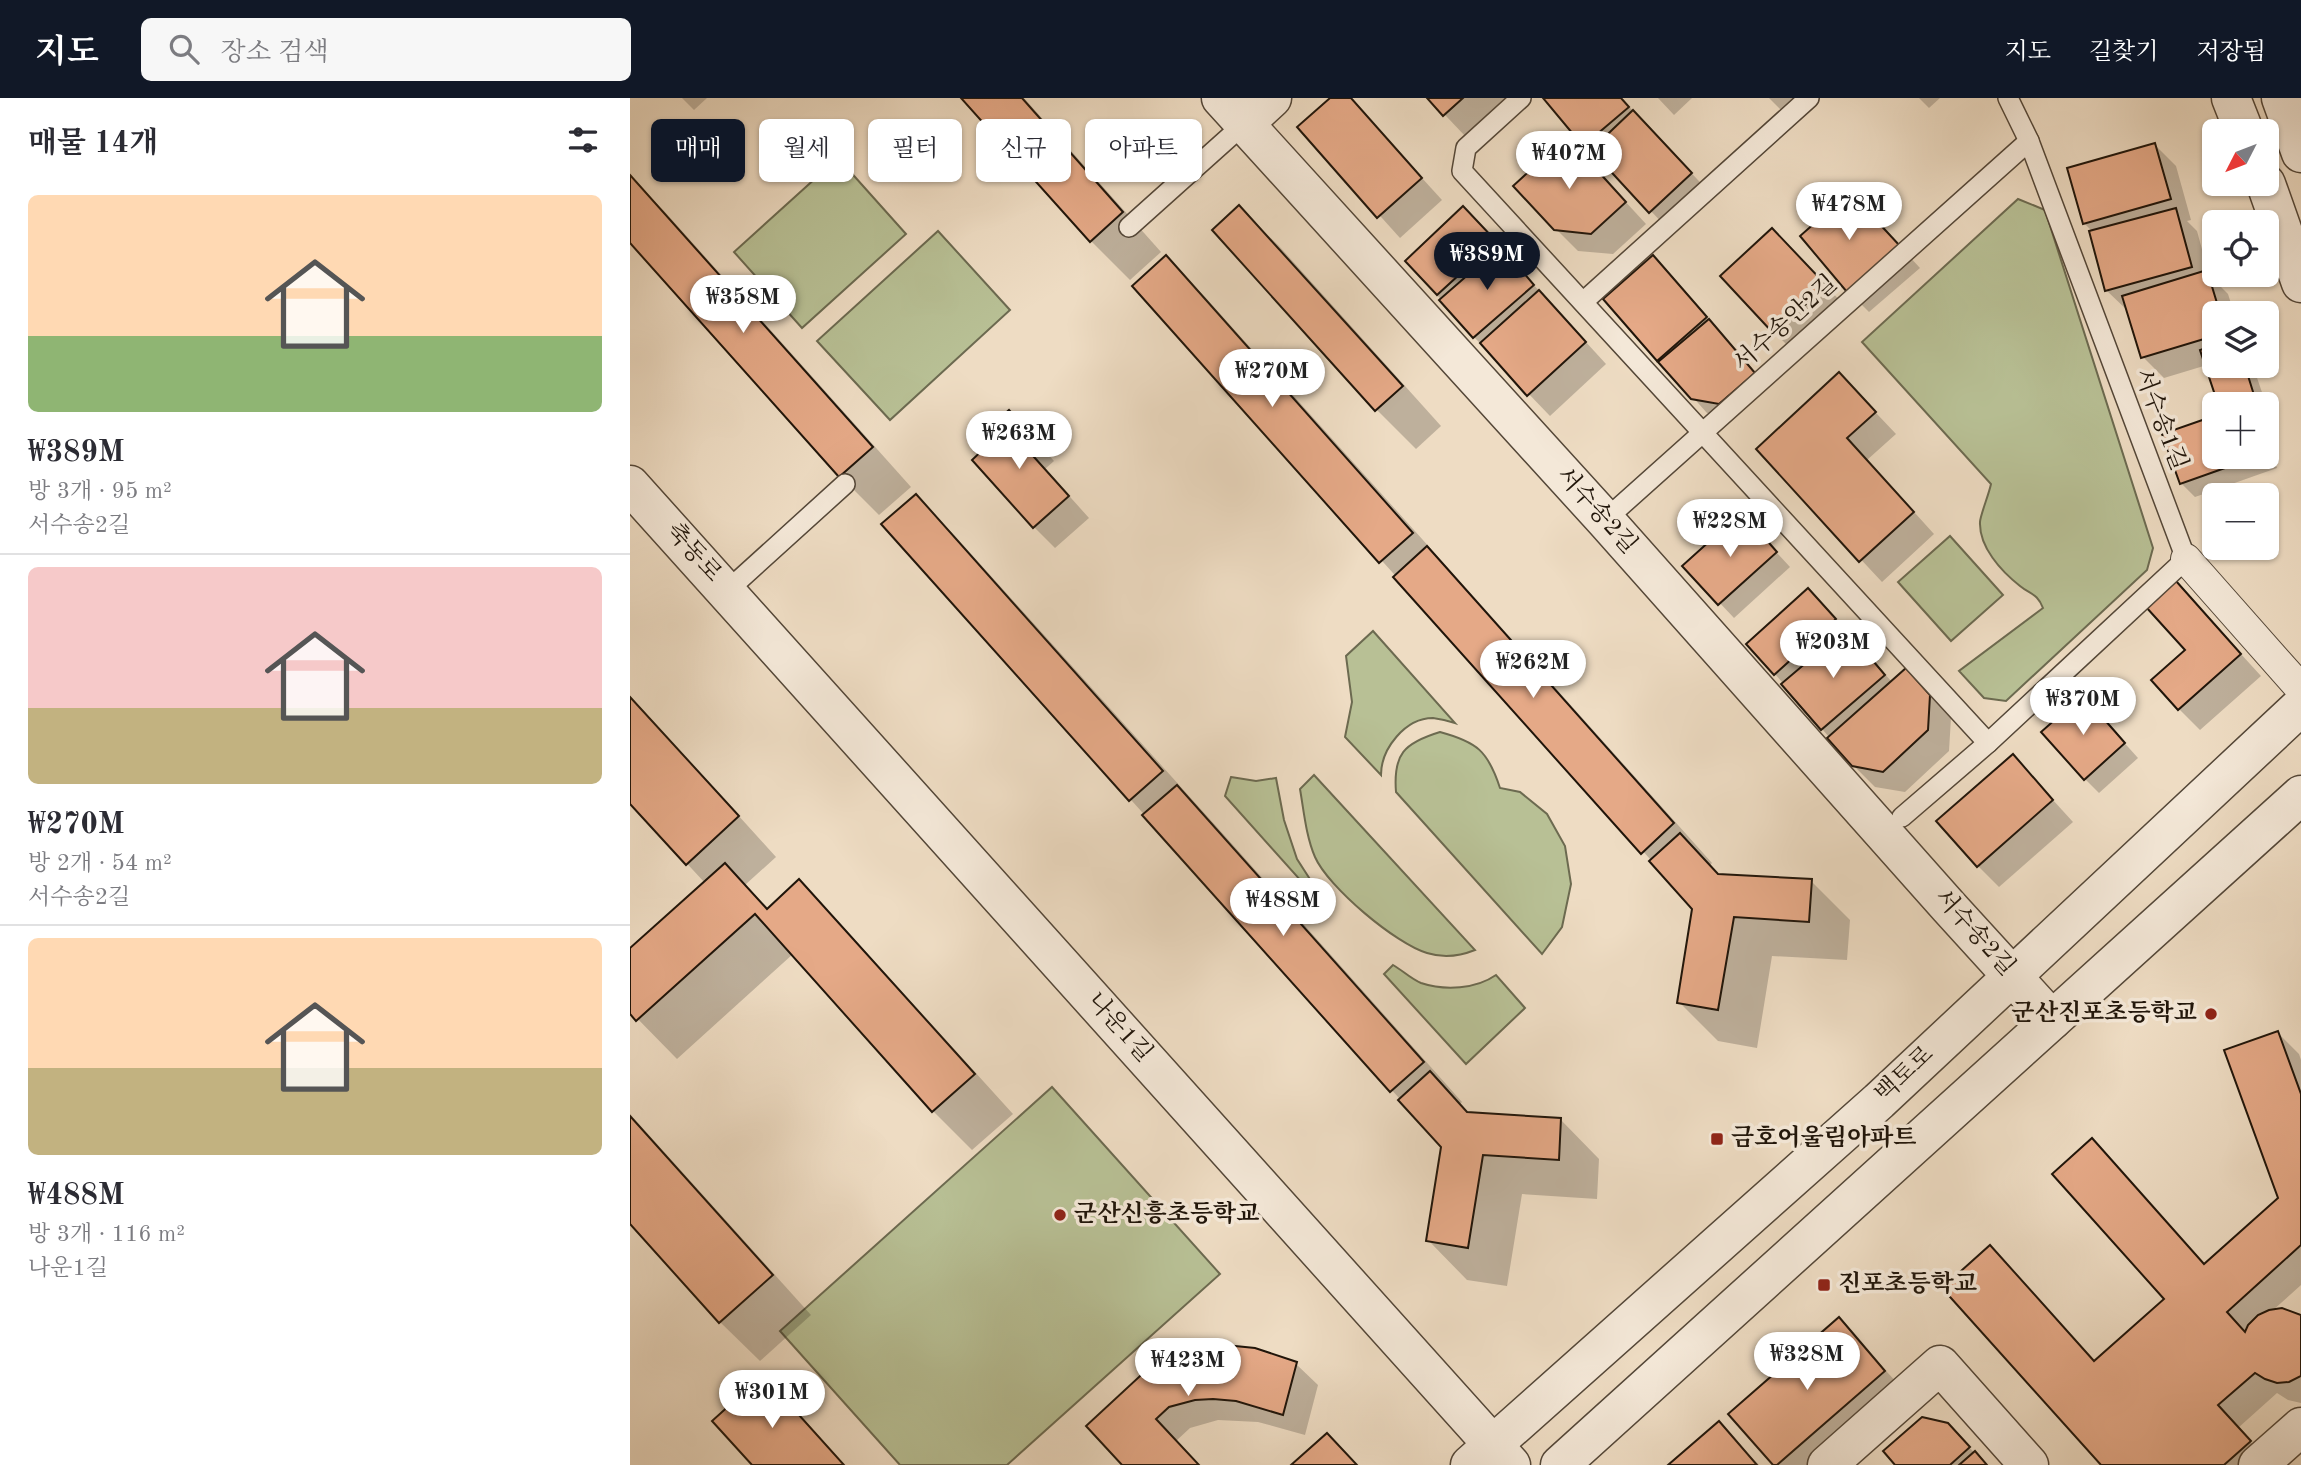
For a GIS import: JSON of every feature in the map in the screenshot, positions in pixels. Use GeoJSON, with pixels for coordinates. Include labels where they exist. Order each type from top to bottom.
{"type":"FeatureCollection","features":[{"type":"Feature","properties":{"kind":"street"},"geometry":{"type":"LineString","coordinates":[[1232,111],[1272,98]]}},
{"type":"Feature","properties":{"kind":"street"},"geometry":{"type":"LineString","coordinates":[[2231,98],[2239,119]]}},
{"type":"Feature","properties":{"kind":"street"},"geometry":{"type":"LineString","coordinates":[[2281,98],[2301,153]]}},
{"type":"Feature","properties":{"kind":"street","name":"서수송2길"},"geometry":{"type":"LineString","coordinates":[[1232,111],[1605,520],[2052,1020]]}},
{"type":"Feature","properties":{"kind":"street"},"geometry":{"type":"LineString","coordinates":[[2270,196],[2301,283]]}},
{"type":"Feature","properties":{"kind":"street","name":"축동로"},"geometry":{"type":"LineString","coordinates":[[630,485],[727,591]]}},
{"type":"Feature","properties":{"kind":"street"},"geometry":{"type":"LineString","coordinates":[[2186,559],[2301,689]]}},
{"type":"Feature","properties":{"kind":"street","name":"나운1길"},"geometry":{"type":"LineString","coordinates":[[727,591],[1491,1458]]}},
{"type":"Feature","properties":{"kind":"street","name":"백토로"},"geometry":{"type":"LineString","coordinates":[[1491,1458],[1879,1101],[2301,706]]}},
{"type":"Feature","properties":{"kind":"street"},"geometry":{"type":"LineString","coordinates":[[1560,1465],[2301,795]]}},
{"type":"Feature","properties":{"kind":"street"},"geometry":{"type":"LineString","coordinates":[[1827,1465],[1940,1365],[2029,1465]]}},
{"type":"Feature","properties":{"kind":"street"},"geometry":{"type":"LineString","coordinates":[[2258,1465],[2301,1427]]}},
{"type":"Feature","properties":{"kind":"lane"},"geometry":{"type":"LineString","coordinates":[[1521,98],[1466,148],[1462,171],[1988,743]]}},
{"type":"Feature","properties":{"kind":"lane"},"geometry":{"type":"LineString","coordinates":[[1583,302],[1809,98]]}},
{"type":"Feature","properties":{"kind":"lane","name":"서수송1길"},"geometry":{"type":"LineString","coordinates":[[2008,98],[2029,141],[2186,559]]}},
{"type":"Feature","properties":{"kind":"lane"},"geometry":{"type":"LineString","coordinates":[[1129,227],[1232,111]]}},
{"type":"Feature","properties":{"kind":"lane","name":"서수송안2길"},"geometry":{"type":"LineString","coordinates":[[1605,520],[2029,141]]}},
{"type":"Feature","properties":{"kind":"lane"},"geometry":{"type":"LineString","coordinates":[[727,591],[845,484]]}},
{"type":"Feature","properties":{"kind":"lane"},"geometry":{"type":"LineString","coordinates":[[1902,817],[1988,743],[2186,559]]}},
{"type":"Feature","properties":{"kind":"green space"},"geometry":{"type":"Polygon","coordinates":[[[854,176],[906,234],[802,328],[734,252],[811,182],[854,182],[854,176]]]}},
{"type":"Feature","properties":{"kind":"green space"},"geometry":{"type":"Polygon","coordinates":[[[2018,199],[2045,210],[2153,548],[2147,570],[2006,701],[1984,698],[1959,671],[2043,608],[2041,603],[1999,566],[1983,540],[1980,519],[1991,484],[1862,342],[2018,199]]]}},
{"type":"Feature","properties":{"kind":"green space"},"geometry":{"type":"Polygon","coordinates":[[[938,231],[1010,310],[890,420],[817,341],[938,231]]]}},
{"type":"Feature","properties":{"kind":"green space"},"geometry":{"type":"Polygon","coordinates":[[[1950,536],[2003,595],[1951,641],[1898,582],[1950,536]]]}},
{"type":"Feature","properties":{"kind":"green space"},"geometry":{"type":"Polygon","coordinates":[[[1373,631],[1455,723],[1433,718],[1423,719],[1404,729],[1385,755],[1381,775],[1345,737],[1352,702],[1346,656],[1373,631]]]}},
{"type":"Feature","properties":{"kind":"green space"},"geometry":{"type":"Polygon","coordinates":[[[1440,732],[1472,744],[1479,750],[1491,765],[1500,788],[1520,792],[1547,814],[1565,846],[1571,884],[1562,927],[1542,954],[1396,792],[1397,768],[1403,752],[1418,741],[1440,732]]]}},
{"type":"Feature","properties":{"kind":"green space"},"geometry":{"type":"Polygon","coordinates":[[[1314,775],[1475,950],[1445,956],[1414,948],[1381,927],[1334,883],[1322,869],[1309,841],[1300,789],[1314,775]]]}},
{"type":"Feature","properties":{"kind":"green space"},"geometry":{"type":"Polygon","coordinates":[[[1231,777],[1256,781],[1276,778],[1284,820],[1297,859],[1315,887],[1310,891],[1225,796],[1231,777]]]}},
{"type":"Feature","properties":{"kind":"green space"},"geometry":{"type":"Polygon","coordinates":[[[1393,965],[1417,981],[1440,987],[1470,986],[1496,975],[1525,1008],[1466,1064],[1384,974],[1393,965]]]}},
{"type":"Feature","properties":{"kind":"green space"},"geometry":{"type":"Polygon","coordinates":[[[1052,1087],[1220,1274],[1007,1465],[900,1465],[780,1331],[1052,1087]]]}},
{"type":"Feature","properties":{"kind":"building"},"geometry":{"type":"Polygon","coordinates":[[[961,98],[1022,98],[1041,119],[980,119],[961,98]]]}},
{"type":"Feature","properties":{"kind":"building"},"geometry":{"type":"Polygon","coordinates":[[[1330,98],[1351,98],[1422,178],[1377,218],[1297,127],[1330,98]]]}},
{"type":"Feature","properties":{"kind":"building"},"geometry":{"type":"Polygon","coordinates":[[[1427,98],[1463,98],[1443,116],[1427,98]]]}},
{"type":"Feature","properties":{"kind":"building"},"geometry":{"type":"Polygon","coordinates":[[[1543,98],[1621,98],[1629,107],[1583,146],[1543,98]]]}},
{"type":"Feature","properties":{"kind":"building"},"geometry":{"type":"Polygon","coordinates":[[[1633,110],[1692,173],[1649,213],[1591,150],[1633,110]]]}},
{"type":"Feature","properties":{"kind":"building"},"geometry":{"type":"Polygon","coordinates":[[[1567,137],[1626,202],[1591,234],[1554,230],[1513,186],[1567,137]]]}},
{"type":"Feature","properties":{"kind":"building"},"geometry":{"type":"Polygon","coordinates":[[[2155,143],[2171,199],[2083,224],[2067,168],[2155,143]]]}},
{"type":"Feature","properties":{"kind":"building"},"geometry":{"type":"Polygon","coordinates":[[[1071,153],[1085,169],[1085,182],[1096,182],[1123,212],[1090,242],[1036,182],[1071,182],[1071,153]]]}},
{"type":"Feature","properties":{"kind":"building"},"geometry":{"type":"Polygon","coordinates":[[[630,175],[873,447],[839,477],[630,243],[630,175]]]}},
{"type":"Feature","properties":{"kind":"building"},"geometry":{"type":"Polygon","coordinates":[[[1850,192],[1900,246],[1847,292],[1800,236],[1850,192]]]}},
{"type":"Feature","properties":{"kind":"building"},"geometry":{"type":"Polygon","coordinates":[[[1239,205],[1403,386],[1375,411],[1212,230],[1239,205]]]}},
{"type":"Feature","properties":{"kind":"building"},"geometry":{"type":"Polygon","coordinates":[[[1463,206],[1496,241],[1437,295],[1405,261],[1463,206]]]}},
{"type":"Feature","properties":{"kind":"building"},"geometry":{"type":"Polygon","coordinates":[[[2176,208],[2192,267],[2105,291],[2089,231],[2176,208]]]}},
{"type":"Feature","properties":{"kind":"building"},"geometry":{"type":"Polygon","coordinates":[[[1772,228],[1826,285],[1774,334],[1720,276],[1772,228]]]}},
{"type":"Feature","properties":{"kind":"building"},"geometry":{"type":"Polygon","coordinates":[[[1501,246],[1534,285],[1473,338],[1439,300],[1501,246]]]}},
{"type":"Feature","properties":{"kind":"building"},"geometry":{"type":"Polygon","coordinates":[[[1166,255],[1413,533],[1379,563],[1132,286],[1166,255]]]}},
{"type":"Feature","properties":{"kind":"building"},"geometry":{"type":"Polygon","coordinates":[[[1653,255],[1707,317],[1657,361],[1603,299],[1653,255]]]}},
{"type":"Feature","properties":{"kind":"building"},"geometry":{"type":"Polygon","coordinates":[[[2202,272],[2202,287],[2212,287],[2216,301],[2202,301],[2202,340],[2141,358],[2122,296],[2202,272]]]}},
{"type":"Feature","properties":{"kind":"building"},"geometry":{"type":"Polygon","coordinates":[[[1539,290],[1586,342],[1527,396],[1480,343],[1539,290]]]}},
{"type":"Feature","properties":{"kind":"building"},"geometry":{"type":"Polygon","coordinates":[[[1709,319],[1755,373],[1719,404],[1691,399],[1658,362],[1709,319]]]}},
{"type":"Feature","properties":{"kind":"building"},"geometry":{"type":"Polygon","coordinates":[[[1839,372],[1876,412],[1847,438],[1914,512],[1859,562],[1756,449],[1839,372]]]}},
{"type":"Feature","properties":{"kind":"building"},"geometry":{"type":"Polygon","coordinates":[[[2209,378],[2249,378],[2253,392],[2214,392],[2209,378]]]}},
{"type":"Feature","properties":{"kind":"building"},"geometry":{"type":"Polygon","coordinates":[[[1009,410],[1034,438],[1025,447],[1069,496],[1033,528],[972,460],[990,443],[982,434],[1009,410]]]}},
{"type":"Feature","properties":{"kind":"building"},"geometry":{"type":"Polygon","coordinates":[[[2202,420],[2202,469],[2222,469],[2180,484],[2162,434],[2202,420]]]}},
{"type":"Feature","properties":{"kind":"building"},"geometry":{"type":"Polygon","coordinates":[[[916,494],[1163,771],[1129,801],[881,524],[916,494]]]}},
{"type":"Feature","properties":{"kind":"building"},"geometry":{"type":"Polygon","coordinates":[[[1742,512],[1777,552],[1718,605],[1682,566],[1742,512]]]}},
{"type":"Feature","properties":{"kind":"building"},"geometry":{"type":"Polygon","coordinates":[[[1427,546],[1674,823],[1641,854],[1393,577],[1427,546]]]}},
{"type":"Feature","properties":{"kind":"building"},"geometry":{"type":"Polygon","coordinates":[[[2176,581],[2241,654],[2178,710],[2151,680],[2185,650],[2146,607],[2176,581]]]}},
{"type":"Feature","properties":{"kind":"building"},"geometry":{"type":"Polygon","coordinates":[[[1808,588],[1836,619],[1774,675],[1746,644],[1808,588]]]}},
{"type":"Feature","properties":{"kind":"building"},"geometry":{"type":"Polygon","coordinates":[[[1846,629],[1885,675],[1821,730],[1781,684],[1846,629]]]}},
{"type":"Feature","properties":{"kind":"building"},"geometry":{"type":"Polygon","coordinates":[[[1906,668],[1930,695],[1928,730],[1883,772],[1852,766],[1827,738],[1906,668]]]}},
{"type":"Feature","properties":{"kind":"building"},"geometry":{"type":"Polygon","coordinates":[[[2083,695],[2125,743],[2084,780],[2041,732],[2083,695]]]}},
{"type":"Feature","properties":{"kind":"building"},"geometry":{"type":"Polygon","coordinates":[[[630,697],[739,816],[686,865],[630,804],[630,697]]]}},
{"type":"Feature","properties":{"kind":"building"},"geometry":{"type":"Polygon","coordinates":[[[2013,754],[2053,800],[1977,867],[1936,821],[2013,754]]]}},
{"type":"Feature","properties":{"kind":"building"},"geometry":{"type":"Polygon","coordinates":[[[1177,785],[1424,1062],[1390,1092],[1142,815],[1177,785]]]}},
{"type":"Feature","properties":{"kind":"building"},"geometry":{"type":"Polygon","coordinates":[[[1680,833],[1718,874],[1812,879],[1809,922],[1734,917],[1718,1010],[1677,1003],[1692,909],[1649,861],[1680,833]]]}},
{"type":"Feature","properties":{"kind":"building"},"geometry":{"type":"Polygon","coordinates":[[[725,863],[767,909],[799,879],[975,1074],[932,1112],[755,914],[636,1021],[630,1014],[630,948],[725,863]]]}},
{"type":"Feature","properties":{"kind":"building"},"geometry":{"type":"Polygon","coordinates":[[[2278,1031],[2301,1094],[2301,1245],[2227,1312],[2245,1332],[2258,1315],[2269,1310],[2282,1308],[2301,1315],[2301,1376],[2289,1382],[2277,1383],[2255,1373],[2218,1405],[2251,1441],[2224,1465],[2101,1465],[1942,1288],[1990,1245],[2094,1361],[2164,1299],[2052,1174],[2092,1138],[2204,1264],[2278,1198],[2224,1050],[2278,1031]]]}},
{"type":"Feature","properties":{"kind":"building"},"geometry":{"type":"Polygon","coordinates":[[[1430,1071],[1467,1112],[1561,1118],[1559,1160],[1483,1155],[1468,1248],[1426,1241],[1441,1147],[1398,1100],[1430,1071]]]}},
{"type":"Feature","properties":{"kind":"building"},"geometry":{"type":"Polygon","coordinates":[[[630,1116],[773,1275],[719,1323],[630,1224],[630,1116]]]}},
{"type":"Feature","properties":{"kind":"building"},"geometry":{"type":"Polygon","coordinates":[[[1839,1317],[1885,1371],[1777,1465],[1773,1465],[1728,1414],[1839,1317]]]}},
{"type":"Feature","properties":{"kind":"building"},"geometry":{"type":"Polygon","coordinates":[[[1215,1344],[1255,1348],[1297,1362],[1283,1415],[1236,1401],[1213,1399],[1195,1400],[1169,1407],[1156,1419],[1199,1465],[1122,1465],[1086,1426],[1167,1351],[1215,1344]]]}},
{"type":"Feature","properties":{"kind":"building"},"geometry":{"type":"Polygon","coordinates":[[[763,1375],[844,1465],[752,1465],[712,1421],[763,1375]]]}},
{"type":"Feature","properties":{"kind":"building"},"geometry":{"type":"Polygon","coordinates":[[[1922,1417],[1948,1423],[1970,1447],[1950,1465],[1895,1465],[1883,1451],[1922,1417]]]}},
{"type":"Feature","properties":{"kind":"building"},"geometry":{"type":"Polygon","coordinates":[[[1719,1421],[1757,1465],[1668,1465],[1719,1421]]]}},
{"type":"Feature","properties":{"kind":"building"},"geometry":{"type":"Polygon","coordinates":[[[1327,1433],[1357,1465],[1291,1465],[1327,1433]]]}},
{"type":"Feature","properties":{"kind":"building"},"geometry":{"type":"Polygon","coordinates":[[[1975,1451],[1987,1465],[1959,1465],[1975,1451]]]}},
{"type":"Feature","properties":{"kind":"place","name":"군산진포초등학교"},"geometry":{"type":"Point","coordinates":[2211,1014]}},
{"type":"Feature","properties":{"kind":"place","name":"금호어울림아파트"},"geometry":{"type":"Point","coordinates":[1717,1139]}},
{"type":"Feature","properties":{"kind":"place","name":"군산신흥초등학교"},"geometry":{"type":"Point","coordinates":[1060,1215]}},
{"type":"Feature","properties":{"kind":"place","name":"진포초등학교"},"geometry":{"type":"Point","coordinates":[1824,1285]}}]}
